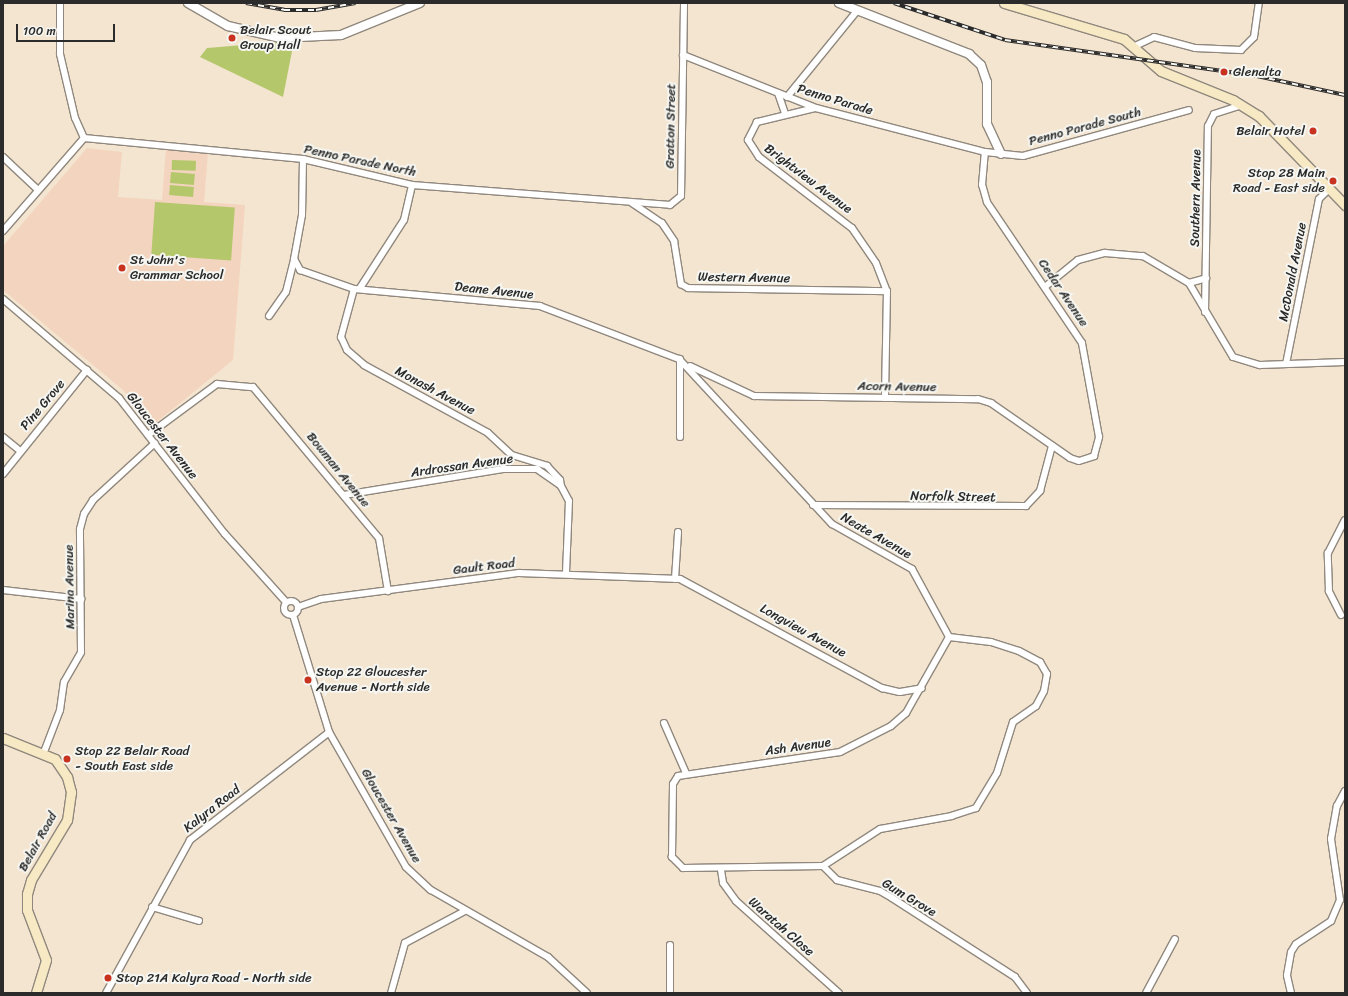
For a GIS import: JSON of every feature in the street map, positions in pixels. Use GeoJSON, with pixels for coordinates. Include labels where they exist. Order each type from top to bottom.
{"type":"FeatureCollection","features":[{"type":"Feature","properties":{"kind":"main road"},"geometry":{"type":"LineString","coordinates":[[1004,3],[1124,39],[1135,46],[1161,71],[1241,105],[1259,116],[1345,205]]}},
{"type":"Feature","properties":{"kind":"main road","name":"Belair Road"},"geometry":{"type":"LineString","coordinates":[[3,738],[44,752],[60,764],[67,777],[71,803],[67,820],[31,880],[27,894],[27,910],[46,960],[36,993]]}},
{"type":"Feature","properties":{"kind":"street"},"geometry":{"type":"LineString","coordinates":[[3,231],[84,138],[75,118],[60,54],[60,3]]}},
{"type":"Feature","properties":{"kind":"street"},"geometry":{"type":"LineString","coordinates":[[188,3],[228,26],[280,38],[341,35],[420,3]]}},
{"type":"Feature","properties":{"kind":"street","name":"Gratton Street"},"geometry":{"type":"LineString","coordinates":[[631,202],[670,205],[681,196],[684,3]]}},
{"type":"Feature","properties":{"kind":"street"},"geometry":{"type":"LineString","coordinates":[[839,3],[969,54],[981,65],[989,91],[987,124],[1001,154]]}},
{"type":"Feature","properties":{"kind":"street"},"geometry":{"type":"LineString","coordinates":[[1135,46],[1154,37],[1195,48],[1241,50],[1254,37],[1259,3]]}},
{"type":"Feature","properties":{"kind":"street"},"geometry":{"type":"LineString","coordinates":[[787,97],[857,11]]}},
{"type":"Feature","properties":{"kind":"street","name":"Penno Parade"},"geometry":{"type":"LineString","coordinates":[[683,55],[816,108],[986,152]]}},
{"type":"Feature","properties":{"kind":"street"},"geometry":{"type":"LineString","coordinates":[[778,93],[785,114]]}},
{"type":"Feature","properties":{"kind":"street","name":"Southern Avenue"},"geometry":{"type":"LineString","coordinates":[[1205,312],[1208,126],[1214,114],[1241,105]]}},
{"type":"Feature","properties":{"kind":"street","name":"Brightview Avenue"},"geometry":{"type":"LineString","coordinates":[[816,108],[785,114],[757,122],[748,140],[752,150],[852,228],[876,263],[887,291],[885,398]]}},
{"type":"Feature","properties":{"kind":"street","name":"Penno Parade South"},"geometry":{"type":"LineString","coordinates":[[986,152],[1023,156],[1189,110]]}},
{"type":"Feature","properties":{"kind":"street","name":"Penno Parade North"},"geometry":{"type":"LineString","coordinates":[[84,138],[303,159],[412,185],[631,202]]}},
{"type":"Feature","properties":{"kind":"street","name":"Cedar Avenue"},"geometry":{"type":"LineString","coordinates":[[986,152],[982,185],[987,202],[1046,286],[1082,343],[1099,437],[1094,456]]}},
{"type":"Feature","properties":{"kind":"street"},"geometry":{"type":"LineString","coordinates":[[3,157],[38,190]]}},
{"type":"Feature","properties":{"kind":"street"},"geometry":{"type":"LineString","coordinates":[[269,316],[286,292],[294,259],[302,215],[303,159]]}},
{"type":"Feature","properties":{"kind":"street"},"geometry":{"type":"LineString","coordinates":[[360,288],[404,220],[412,185]]}},
{"type":"Feature","properties":{"kind":"street","name":"McDonald Avenue"},"geometry":{"type":"LineString","coordinates":[[1286,364],[1319,199],[1329,189]]}},
{"type":"Feature","properties":{"kind":"street","name":"Western Avenue"},"geometry":{"type":"LineString","coordinates":[[631,202],[662,223],[674,241],[681,284],[688,288],[887,291]]}},
{"type":"Feature","properties":{"kind":"street"},"geometry":{"type":"LineString","coordinates":[[1046,286],[1078,260],[1104,253],[1143,256],[1189,283],[1233,357],[1260,365],[1345,362]]}},
{"type":"Feature","properties":{"kind":"street","name":"Deane Avenue"},"geometry":{"type":"LineString","coordinates":[[294,259],[300,270],[354,289],[360,288],[540,306],[680,359]]}},
{"type":"Feature","properties":{"kind":"street"},"geometry":{"type":"LineString","coordinates":[[1189,283],[1206,278]]}},
{"type":"Feature","properties":{"kind":"street","name":"Monash Avenue"},"geometry":{"type":"LineString","coordinates":[[354,289],[341,337],[346,350],[364,365],[488,433],[512,454],[548,466],[560,480],[561,486]]}},
{"type":"Feature","properties":{"kind":"street","name":"Gloucester Avenue"},"geometry":{"type":"LineString","coordinates":[[3,299],[119,398],[225,534],[286,602],[285,613],[293,615],[329,732],[406,867],[424,885],[465,911],[543,954],[587,993]]}},
{"type":"Feature","properties":{"kind":"street"},"geometry":{"type":"LineString","coordinates":[[680,359],[680,437]]}},
{"type":"Feature","properties":{"kind":"street","name":"Neate Avenue"},"geometry":{"type":"LineString","coordinates":[[680,359],[832,524],[912,569],[950,637]]}},
{"type":"Feature","properties":{"kind":"street","name":"Acorn Avenue"},"geometry":{"type":"LineString","coordinates":[[686,364],[754,396],[978,399],[991,403],[1052,446],[1079,461],[1094,456]]}},
{"type":"Feature","properties":{"kind":"street","name":"Pine Grove"},"geometry":{"type":"LineString","coordinates":[[3,474],[19,450],[87,370]]}},
{"type":"Feature","properties":{"kind":"street","name":"Bowman Avenue"},"geometry":{"type":"LineString","coordinates":[[148,435],[217,384],[253,387],[344,494],[379,538],[388,591]]}},
{"type":"Feature","properties":{"kind":"street"},"geometry":{"type":"LineString","coordinates":[[3,437],[19,450]]}},
{"type":"Feature","properties":{"kind":"street","name":"Marina Avenue"},"geometry":{"type":"LineString","coordinates":[[44,752],[60,710],[64,682],[81,652],[80,529],[84,514],[93,500],[155,443]]}},
{"type":"Feature","properties":{"kind":"street","name":"Norfolk Street"},"geometry":{"type":"LineString","coordinates":[[813,505],[1026,506],[1040,491],[1052,446]]}},
{"type":"Feature","properties":{"kind":"street","name":"Ardrossan Avenue"},"geometry":{"type":"LineString","coordinates":[[344,494],[503,468],[537,469],[561,486]]}},
{"type":"Feature","properties":{"kind":"street"},"geometry":{"type":"LineString","coordinates":[[561,486],[569,501],[566,574]]}},
{"type":"Feature","properties":{"kind":"street"},"geometry":{"type":"LineString","coordinates":[[1341,615],[1329,591],[1328,553],[1345,520]]}},
{"type":"Feature","properties":{"kind":"street"},"geometry":{"type":"LineString","coordinates":[[675,579],[678,532]]}},
{"type":"Feature","properties":{"kind":"street","name":"Gault Road"},"geometry":{"type":"LineString","coordinates":[[298,607],[322,598],[388,591],[519,573],[675,579]]}},
{"type":"Feature","properties":{"kind":"street","name":"Longview Avenue"},"geometry":{"type":"LineString","coordinates":[[675,579],[689,582],[882,688],[900,692],[922,688]]}},
{"type":"Feature","properties":{"kind":"street"},"geometry":{"type":"LineString","coordinates":[[3,590],[81,599]]}},
{"type":"Feature","properties":{"kind":"street"},"geometry":{"type":"LineString","coordinates":[[286,602],[293,602],[298,607],[293,615]]}},
{"type":"Feature","properties":{"kind":"street"},"geometry":{"type":"LineString","coordinates":[[664,723],[686,772],[673,784],[672,857],[683,868],[721,870],[822,866],[880,829],[952,816],[976,808],[997,773],[1013,722],[1036,706],[1044,692],[1047,674],[1040,662],[991,642],[950,637]]}},
{"type":"Feature","properties":{"kind":"street","name":"Ash Avenue"},"geometry":{"type":"LineString","coordinates":[[686,772],[840,752],[891,726],[906,713],[922,688],[950,637]]}},
{"type":"Feature","properties":{"kind":"street","name":"Kalyra Road"},"geometry":{"type":"LineString","coordinates":[[106,993],[186,845],[195,835],[329,732]]}},
{"type":"Feature","properties":{"kind":"street"},"geometry":{"type":"LineString","coordinates":[[1291,993],[1287,975],[1291,952],[1296,944],[1331,921],[1340,900],[1331,839],[1337,806],[1345,791]]}},
{"type":"Feature","properties":{"kind":"street","name":"Gum Grove"},"geometry":{"type":"LineString","coordinates":[[822,866],[837,880],[880,891],[892,898],[1015,977],[1027,993]]}},
{"type":"Feature","properties":{"kind":"street","name":"Waratah Close"},"geometry":{"type":"LineString","coordinates":[[721,870],[723,883],[736,901],[839,993]]}},
{"type":"Feature","properties":{"kind":"street"},"geometry":{"type":"LineString","coordinates":[[152,907],[199,921]]}},
{"type":"Feature","properties":{"kind":"street"},"geometry":{"type":"LineString","coordinates":[[391,993],[405,943],[465,911]]}},
{"type":"Feature","properties":{"kind":"street"},"geometry":{"type":"LineString","coordinates":[[1146,993],[1175,939]]}},
{"type":"Feature","properties":{"kind":"street"},"geometry":{"type":"LineString","coordinates":[[670,945],[670,993]]}},
{"type":"Feature","properties":{"kind":"shaded area","name":"St John's Grammar School"},"geometry":{"type":"Polygon","coordinates":[[[87,148],[122,152],[118,197],[162,200],[166,149],[208,153],[204,202],[245,205],[233,360],[153,425],[123,390],[3,290],[3,246],[87,148]]]}},
{"type":"Feature","properties":{"kind":"green space"},"geometry":{"type":"Polygon","coordinates":[[[294,41],[283,97],[200,57],[207,48],[294,41]]]}},
{"type":"Feature","properties":{"kind":"green space"},"geometry":{"type":"Polygon","coordinates":[[[172,160],[196,161],[196,171],[172,170],[172,160]]]}},
{"type":"Feature","properties":{"kind":"green space"},"geometry":{"type":"Polygon","coordinates":[[[171,172],[195,174],[194,185],[170,183],[171,172]]]}},
{"type":"Feature","properties":{"kind":"green space"},"geometry":{"type":"Polygon","coordinates":[[[170,185],[194,187],[193,197],[169,195],[170,185]]]}},
{"type":"Feature","properties":{"kind":"green space"},"geometry":{"type":"Polygon","coordinates":[[[155,202],[235,208],[231,260],[151,255],[155,202]]]}},
{"type":"Feature","properties":{"kind":"railway"},"geometry":{"type":"LineString","coordinates":[[246,3],[284,10],[316,10],[355,3]]}},
{"type":"Feature","properties":{"kind":"railway"},"geometry":{"type":"LineString","coordinates":[[894,3],[1005,40],[1257,76],[1345,95]]}},
{"type":"Feature","properties":{"kind":"place","name":"Belair Scout Group Hall"},"geometry":{"type":"Point","coordinates":[232,38]}},
{"type":"Feature","properties":{"kind":"place","name":"Glenalta"},"geometry":{"type":"Point","coordinates":[1224,72]}},
{"type":"Feature","properties":{"kind":"place","name":"Belair Hotel"},"geometry":{"type":"Point","coordinates":[1313,131]}},
{"type":"Feature","properties":{"kind":"place","name":"Stop 28 Main Road - East side"},"geometry":{"type":"Point","coordinates":[1333,181]}},
{"type":"Feature","properties":{"kind":"place","name":"St John's Grammar School"},"geometry":{"type":"Point","coordinates":[122,268]}},
{"type":"Feature","properties":{"kind":"place","name":"Stop 22 Gloucester Avenue - North side"},"geometry":{"type":"Point","coordinates":[308,680]}},
{"type":"Feature","properties":{"kind":"place","name":"Stop 22 Belair Road - South East side"},"geometry":{"type":"Point","coordinates":[67,759]}},
{"type":"Feature","properties":{"kind":"place","name":"Stop 21A Kalyra Road - North side"},"geometry":{"type":"Point","coordinates":[108,978]}}]}
